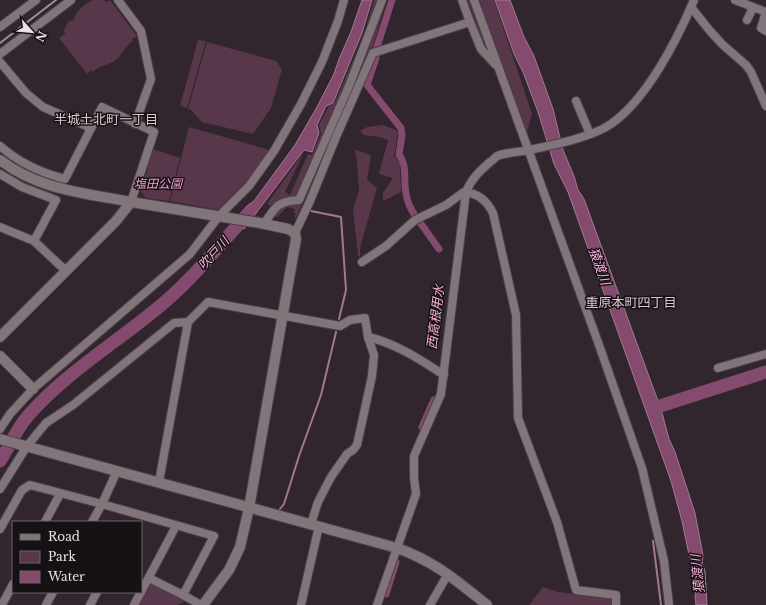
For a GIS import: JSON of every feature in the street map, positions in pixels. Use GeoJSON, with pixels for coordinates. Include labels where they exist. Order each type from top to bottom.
{"type":"FeatureCollection","features":[{"type":"Feature","properties":{"kind":"street"},"geometry":{"type":"LineString","coordinates":[[0,27],[36,0]]}},
{"type":"Feature","properties":{"kind":"street"},"geometry":{"type":"LineString","coordinates":[[0,54],[71,0]]}},
{"type":"Feature","properties":{"kind":"street"},"geometry":{"type":"LineString","coordinates":[[118,0],[141,32],[151,79],[135,124]]}},
{"type":"Feature","properties":{"kind":"street"},"geometry":{"type":"LineString","coordinates":[[0,429],[10,414],[33,389],[190,254],[249,186],[274,151],[301,104],[322,62],[338,21],[344,0]]}},
{"type":"Feature","properties":{"kind":"street"},"geometry":{"type":"LineString","coordinates":[[262,223],[282,203],[299,200],[349,86],[382,0]]}},
{"type":"Feature","properties":{"kind":"street"},"geometry":{"type":"LineString","coordinates":[[462,0],[481,49],[498,68]]}},
{"type":"Feature","properties":{"kind":"street"},"geometry":{"type":"LineString","coordinates":[[474,0],[642,468],[664,561],[669,605]]}},
{"type":"Feature","properties":{"kind":"street"},"geometry":{"type":"LineString","coordinates":[[735,0],[766,12],[761,28],[766,31]]}},
{"type":"Feature","properties":{"kind":"street"},"geometry":{"type":"LineString","coordinates":[[693,3],[710,31],[723,45],[746,65],[751,72],[765,103]]}},
{"type":"Feature","properties":{"kind":"street"},"geometry":{"type":"LineString","coordinates":[[377,605],[416,494],[414,456],[441,394],[466,192],[470,182],[497,156],[528,150],[590,134],[614,122],[637,98],[656,74],[693,3]]}},
{"type":"Feature","properties":{"kind":"street"},"geometry":{"type":"LineString","coordinates":[[747,20],[753,8]]}},
{"type":"Feature","properties":{"kind":"street"},"geometry":{"type":"LineString","coordinates":[[149,578],[202,605],[229,570],[240,547],[249,508],[296,240],[295,232],[310,201],[336,137],[373,54],[470,22]]}},
{"type":"Feature","properties":{"kind":"street"},"geometry":{"type":"LineString","coordinates":[[0,62],[26,94],[43,107],[91,128]]}},
{"type":"Feature","properties":{"kind":"street"},"geometry":{"type":"LineString","coordinates":[[576,101],[590,134]]}},
{"type":"Feature","properties":{"kind":"street"},"geometry":{"type":"LineString","coordinates":[[0,146],[34,168],[65,179],[102,107],[154,132],[131,202],[116,221],[0,337]]}},
{"type":"Feature","properties":{"kind":"street"},"geometry":{"type":"LineString","coordinates":[[0,160],[18,172],[59,189],[262,223],[288,228],[295,232]]}},
{"type":"Feature","properties":{"kind":"street"},"geometry":{"type":"LineString","coordinates":[[0,174],[22,187],[56,200],[34,241]]}},
{"type":"Feature","properties":{"kind":"street"},"geometry":{"type":"LineString","coordinates":[[362,262],[386,246],[415,220],[446,205],[464,192],[481,197],[490,206],[493,213],[516,315],[518,418],[557,522],[576,590],[616,595],[616,605]]}},
{"type":"Feature","properties":{"kind":"street"},"geometry":{"type":"LineString","coordinates":[[0,228],[34,241],[66,271]]}},
{"type":"Feature","properties":{"kind":"street"},"geometry":{"type":"LineString","coordinates":[[159,482],[188,322],[208,302],[340,326],[350,320],[365,318],[368,337],[374,355],[372,376],[357,445],[347,454],[318,502],[301,605]]}},
{"type":"Feature","properties":{"kind":"street"},"geometry":{"type":"LineString","coordinates":[[0,490],[27,446],[46,423],[73,405],[174,323],[188,322]]}},
{"type":"Feature","properties":{"kind":"street"},"geometry":{"type":"LineString","coordinates":[[368,337],[380,340],[424,362],[444,375]]}},
{"type":"Feature","properties":{"kind":"street"},"geometry":{"type":"LineString","coordinates":[[718,368],[766,354]]}},
{"type":"Feature","properties":{"kind":"street"},"geometry":{"type":"LineString","coordinates":[[0,356],[33,389]]}},
{"type":"Feature","properties":{"kind":"street"},"geometry":{"type":"LineString","coordinates":[[0,439],[397,548],[426,560],[448,574],[487,605]]}},
{"type":"Feature","properties":{"kind":"street"},"geometry":{"type":"LineString","coordinates":[[93,521],[117,471]]}},
{"type":"Feature","properties":{"kind":"street"},"geometry":{"type":"LineString","coordinates":[[0,529],[22,490],[30,486],[102,504],[136,519],[176,526],[214,536],[183,595]]}},
{"type":"Feature","properties":{"kind":"street"},"geometry":{"type":"LineString","coordinates":[[46,521],[60,494]]}},
{"type":"Feature","properties":{"kind":"street"},"geometry":{"type":"LineString","coordinates":[[142,590],[176,526]]}},
{"type":"Feature","properties":{"kind":"street"},"geometry":{"type":"LineString","coordinates":[[430,605],[448,574]]}},
{"type":"Feature","properties":{"kind":"street"},"geometry":{"type":"LineString","coordinates":[[3,603],[12,586]]}},
{"type":"Feature","properties":{"kind":"street"},"geometry":{"type":"LineString","coordinates":[[46,605],[52,593]]}},
{"type":"Feature","properties":{"kind":"street"},"geometry":{"type":"LineString","coordinates":[[90,605],[96,593]]}},
{"type":"Feature","properties":{"kind":"street"},"geometry":{"type":"LineString","coordinates":[[134,605],[140,593]]}},
{"type":"Feature","properties":{"kind":"green space"},"geometry":{"type":"Polygon","coordinates":[[[93,0],[103,0],[107,2],[110,0],[137,36],[132,39],[133,41],[116,60],[98,68],[93,72],[92,70],[87,74],[59,38],[65,34],[64,30],[68,22],[73,20],[83,6],[93,0]]]}},
{"type":"Feature","properties":{"kind":"green space"},"geometry":{"type":"Polygon","coordinates":[[[374,0],[386,0],[374,44],[296,218],[294,216],[296,213],[294,213],[295,209],[287,207],[277,217],[267,215],[274,207],[267,204],[304,152],[285,192],[290,195],[308,154],[312,155],[321,134],[319,125],[328,107],[335,102],[364,35],[374,0]]]}},
{"type":"Feature","properties":{"kind":"green space"},"geometry":{"type":"Polygon","coordinates":[[[468,0],[494,0],[532,114],[526,135],[491,55],[483,44],[468,0]]]}},
{"type":"Feature","properties":{"kind":"green space"},"geometry":{"type":"Polygon","coordinates":[[[198,40],[206,41],[187,108],[180,106],[198,40]]]}},
{"type":"Feature","properties":{"kind":"green space"},"geometry":{"type":"Polygon","coordinates":[[[207,42],[276,61],[282,69],[271,108],[253,134],[202,122],[190,109],[188,109],[207,42]]]}},
{"type":"Feature","properties":{"kind":"green space"},"geometry":{"type":"Polygon","coordinates":[[[383,125],[396,130],[398,134],[394,156],[400,164],[401,192],[383,201],[383,193],[393,178],[379,174],[388,140],[364,135],[360,131],[367,127],[383,125]]]}},
{"type":"Feature","properties":{"kind":"green space"},"geometry":{"type":"Polygon","coordinates":[[[189,127],[270,150],[247,184],[222,210],[170,201],[189,127]]]}},
{"type":"Feature","properties":{"kind":"green space","name":"塩田公園"},"geometry":{"type":"Polygon","coordinates":[[[153,149],[180,158],[169,201],[146,198],[141,192],[153,149]]]}},
{"type":"Feature","properties":{"kind":"green space"},"geometry":{"type":"Polygon","coordinates":[[[355,150],[371,155],[367,180],[377,188],[360,248],[360,257],[358,256],[353,209],[359,190],[355,150]]]}},
{"type":"Feature","properties":{"kind":"green space"},"geometry":{"type":"Polygon","coordinates":[[[152,583],[186,601],[177,605],[137,605],[149,584],[152,583]]]}},
{"type":"Feature","properties":{"kind":"green space"},"geometry":{"type":"Polygon","coordinates":[[[543,587],[558,592],[613,598],[613,605],[529,605],[543,587]]]}},
{"type":"Feature","properties":{"kind":"water"},"geometry":{"type":"Polygon","coordinates":[[[362,0],[372,0],[362,33],[333,103],[326,106],[317,125],[319,133],[312,152],[304,150],[244,229],[229,226],[247,206],[254,201],[295,145],[334,74],[362,0]]]}},
{"type":"Feature","properties":{"kind":"water","name":"猿渡川"},"geometry":{"type":"Polygon","coordinates":[[[495,0],[510,0],[524,37],[534,56],[553,109],[563,150],[578,190],[584,199],[658,401],[672,399],[674,406],[661,409],[669,439],[675,452],[695,513],[703,555],[702,562],[705,571],[707,605],[696,605],[696,590],[689,555],[682,521],[671,481],[568,192],[554,164],[538,112],[523,72],[514,54],[495,0]]]}},
{"type":"Feature","properties":{"kind":"waterway","name":"西高根用水"},"geometry":{"type":"LineString","coordinates":[[377,47],[392,0]]}},
{"type":"Feature","properties":{"kind":"waterway","name":"西高根用水"},"geometry":{"type":"LineString","coordinates":[[376,58],[367,85],[401,128],[402,135],[399,155],[402,159],[404,168],[407,199],[416,217]]}},
{"type":"Feature","properties":{"kind":"waterway"},"geometry":{"type":"LineString","coordinates":[[311,211],[341,217],[346,290],[339,319]]}},
{"type":"Feature","properties":{"kind":"waterway","name":"吹戸川"},"geometry":{"type":"LineString","coordinates":[[0,461],[23,422],[42,401],[74,372],[172,296],[195,273],[248,214]]}},
{"type":"Feature","properties":{"kind":"waterway","name":"西高根用水"},"geometry":{"type":"LineString","coordinates":[[419,221],[439,249]]}},
{"type":"Feature","properties":{"kind":"waterway"},"geometry":{"type":"LineString","coordinates":[[280,509],[284,504],[299,456],[321,395],[336,332]]}},
{"type":"Feature","properties":{"kind":"waterway"},"geometry":{"type":"LineString","coordinates":[[657,407],[766,372]]}},
{"type":"Feature","properties":{"kind":"waterway","name":"西高根用水"},"geometry":{"type":"LineString","coordinates":[[422,427],[434,400]]}},
{"type":"Feature","properties":{"kind":"waterway"},"geometry":{"type":"LineString","coordinates":[[653,541],[661,605]]}},
{"type":"Feature","properties":{"kind":"waterway","name":"西高根用水"},"geometry":{"type":"LineString","coordinates":[[386,594],[396,562]]}},
{"type":"Feature","properties":{"kind":"railway"},"geometry":{"type":"LineString","coordinates":[[0,43],[56,0]]}},
{"type":"Feature","properties":{"kind":"district","name":"半城土北町一丁目"},"geometry":{"type":"Point","coordinates":[106,119]}},
{"type":"Feature","properties":{"kind":"district","name":"重原本町四丁目"},"geometry":{"type":"Point","coordinates":[631,302]}}]}
